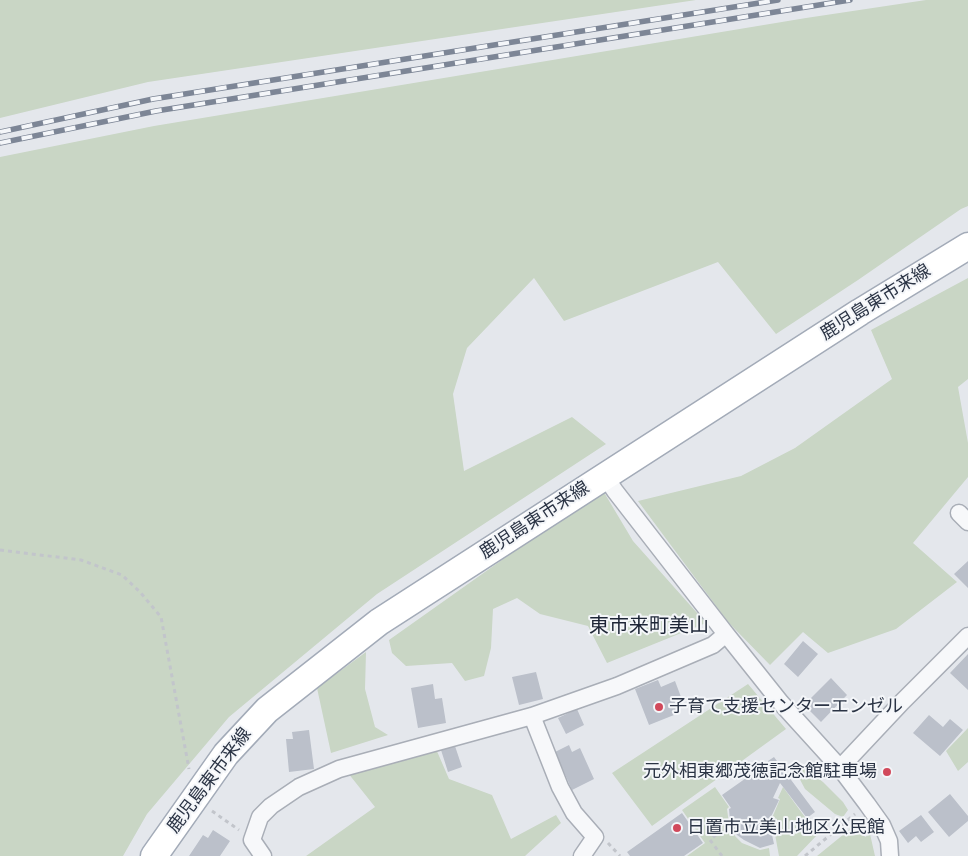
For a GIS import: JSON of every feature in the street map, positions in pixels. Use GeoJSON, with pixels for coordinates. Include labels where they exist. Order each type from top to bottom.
{"type":"FeatureCollection","features":[{"type":"Feature","properties":{"kind":"main road","name":"鹿児島東市来線"},"geometry":{"type":"LineString","coordinates":[[154,856],[226,754],[266,710],[379,622],[869,307],[968,246]]}},
{"type":"Feature","properties":{"kind":"street"},"geometry":{"type":"LineString","coordinates":[[606,476],[615,491],[781,704],[840,768],[867,804],[882,825],[888,841],[890,856]]}},
{"type":"Feature","properties":{"kind":"street"},"geometry":{"type":"LineString","coordinates":[[263,856],[252,840],[260,817],[271,806],[299,786],[339,769],[532,716],[617,686],[713,645],[726,634]]}},
{"type":"Feature","properties":{"kind":"street"},"geometry":{"type":"LineString","coordinates":[[840,768],[968,636]]}},
{"type":"Feature","properties":{"kind":"street"},"geometry":{"type":"LineString","coordinates":[[532,716],[560,787],[574,813],[596,837],[582,856]]}},
{"type":"Feature","properties":{"kind":"path"},"geometry":{"type":"LineString","coordinates":[[0,550],[81,560],[122,575],[140,592],[161,617],[194,798],[252,840]]}},
{"type":"Feature","properties":{"kind":"path"},"geometry":{"type":"LineString","coordinates":[[805,856],[867,804]]}},
{"type":"Feature","properties":{"kind":"path"},"geometry":{"type":"LineString","coordinates":[[722,856],[710,840],[724,828]]}},
{"type":"Feature","properties":{"kind":"green space"},"geometry":{"type":"Polygon","coordinates":[[[0,0],[696,0],[148,82],[0,118],[0,0]]]}},
{"type":"Feature","properties":{"kind":"green space"},"geometry":{"type":"Polygon","coordinates":[[[926,0],[968,0],[968,206],[776,334],[718,262],[564,321],[534,278],[467,348],[453,394],[464,471],[572,417],[606,444],[377,594],[229,717],[147,814],[123,856],[0,856],[0,157],[154,126],[806,18],[926,0]]]}},
{"type":"Feature","properties":{"kind":"green space"},"geometry":{"type":"Polygon","coordinates":[[[968,278],[968,379],[958,387],[968,443],[968,477],[913,543],[957,582],[896,629],[828,653],[803,632],[770,665],[728,622],[638,501],[741,476],[795,448],[892,379],[871,330],[968,278]]]}},
{"type":"Feature","properties":{"kind":"green space"},"geometry":{"type":"Polygon","coordinates":[[[602,489],[633,541],[706,623],[607,663],[588,626],[540,614],[517,598],[493,609],[491,648],[484,676],[465,681],[452,663],[406,666],[392,653],[389,640],[602,489]]]}},
{"type":"Feature","properties":{"kind":"green space"},"geometry":{"type":"Polygon","coordinates":[[[366,652],[365,689],[375,727],[388,735],[331,753],[317,688],[366,652]]]}},
{"type":"Feature","properties":{"kind":"green space"},"geometry":{"type":"Polygon","coordinates":[[[748,684],[786,729],[652,826],[612,773],[748,684]]]}},
{"type":"Feature","properties":{"kind":"green space"},"geometry":{"type":"Polygon","coordinates":[[[968,728],[968,762],[958,771],[946,751],[968,728]]]}},
{"type":"Feature","properties":{"kind":"green space"},"geometry":{"type":"Polygon","coordinates":[[[436,749],[449,779],[492,795],[511,839],[556,815],[561,823],[525,856],[306,856],[375,807],[348,773],[436,749]]]}},
{"type":"Feature","properties":{"kind":"green space"},"geometry":{"type":"Polygon","coordinates":[[[804,768],[823,782],[843,802],[848,810],[843,817],[835,814],[805,789],[796,772],[804,768]]]}},
{"type":"Feature","properties":{"kind":"green space"},"geometry":{"type":"Polygon","coordinates":[[[715,787],[729,807],[727,809],[729,824],[735,836],[742,843],[760,850],[769,848],[770,856],[687,856],[705,843],[682,810],[715,787]]]}},
{"type":"Feature","properties":{"kind":"green space"},"geometry":{"type":"Polygon","coordinates":[[[783,787],[807,820],[810,818],[819,833],[797,856],[779,856],[772,818],[783,787]]]}},
{"type":"Feature","properties":{"kind":"green space"},"geometry":{"type":"Polygon","coordinates":[[[852,823],[858,823],[865,837],[870,834],[875,856],[817,856],[849,830],[852,823]]]}},
{"type":"Feature","properties":{"kind":"building"},"geometry":{"type":"Polygon","coordinates":[[[968,561],[968,588],[954,574],[968,561]]]}},
{"type":"Feature","properties":{"kind":"building"},"geometry":{"type":"Polygon","coordinates":[[[803,641],[818,654],[798,677],[784,664],[803,641]]]}},
{"type":"Feature","properties":{"kind":"building"},"geometry":{"type":"Polygon","coordinates":[[[968,654],[968,690],[950,673],[968,654]]]}},
{"type":"Feature","properties":{"kind":"building"},"geometry":{"type":"Polygon","coordinates":[[[536,672],[543,699],[519,705],[512,677],[536,672]]]}},
{"type":"Feature","properties":{"kind":"building"},"geometry":{"type":"Polygon","coordinates":[[[831,678],[847,695],[821,722],[804,705],[831,678]]]}},
{"type":"Feature","properties":{"kind":"building","name":"子育て支援センターエンゼル"},"geometry":{"type":"Polygon","coordinates":[[[658,680],[661,687],[675,681],[681,697],[674,700],[679,713],[649,725],[635,689],[658,680]]]}},
{"type":"Feature","properties":{"kind":"building"},"geometry":{"type":"Polygon","coordinates":[[[433,684],[435,699],[442,698],[446,723],[418,728],[411,688],[433,684]]]}},
{"type":"Feature","properties":{"kind":"building"},"geometry":{"type":"Polygon","coordinates":[[[577,709],[584,725],[566,734],[558,718],[577,709]]]}},
{"type":"Feature","properties":{"kind":"building"},"geometry":{"type":"Polygon","coordinates":[[[929,715],[943,727],[950,719],[963,730],[940,756],[913,733],[929,715]]]}},
{"type":"Feature","properties":{"kind":"building"},"geometry":{"type":"Polygon","coordinates":[[[309,730],[314,769],[289,772],[286,739],[293,739],[292,732],[309,730]]]}},
{"type":"Feature","properties":{"kind":"building"},"geometry":{"type":"Polygon","coordinates":[[[569,745],[572,752],[580,748],[594,779],[572,790],[555,752],[569,745]]]}},
{"type":"Feature","properties":{"kind":"building"},"geometry":{"type":"Polygon","coordinates":[[[455,746],[462,767],[448,772],[441,750],[455,746]]]}},
{"type":"Feature","properties":{"kind":"building"},"geometry":{"type":"Polygon","coordinates":[[[774,757],[815,812],[807,818],[780,783],[773,798],[779,800],[769,821],[774,844],[760,848],[737,835],[730,821],[729,809],[731,808],[722,795],[749,776],[747,773],[758,766],[765,775],[771,766],[768,761],[774,757]]]}},
{"type":"Feature","properties":{"kind":"building"},"geometry":{"type":"Polygon","coordinates":[[[950,794],[968,816],[968,821],[949,837],[928,812],[950,794]]]}},
{"type":"Feature","properties":{"kind":"building","name":"日置市立美山地区公民館"},"geometry":{"type":"Polygon","coordinates":[[[682,813],[703,843],[684,856],[630,856],[627,852],[682,813]]]}},
{"type":"Feature","properties":{"kind":"building"},"geometry":{"type":"Polygon","coordinates":[[[921,815],[934,832],[921,842],[916,836],[908,843],[899,831],[921,815]]]}},
{"type":"Feature","properties":{"kind":"building"},"geometry":{"type":"Polygon","coordinates":[[[213,830],[230,841],[220,856],[189,856],[203,835],[208,838],[213,830]]]}},
{"type":"Feature","properties":{"kind":"railway"},"geometry":{"type":"LineString","coordinates":[[0,132],[153,99],[778,0]]}},
{"type":"Feature","properties":{"kind":"railway"},"geometry":{"type":"LineString","coordinates":[[0,143],[156,111],[850,0]]}},
{"type":"Feature","properties":{"kind":"place","name":"子育て支援センターエンゼル"},"geometry":{"type":"Point","coordinates":[659,707]}},
{"type":"Feature","properties":{"kind":"place","name":"元外相東郷茂徳記念館駐車場"},"geometry":{"type":"Point","coordinates":[887,772]}},
{"type":"Feature","properties":{"kind":"place","name":"日置市立美山地区公民館"},"geometry":{"type":"Point","coordinates":[677,828]}},
{"type":"Feature","properties":{"kind":"district","name":"東市来町美山"},"geometry":{"type":"Point","coordinates":[649,627]}}]}
